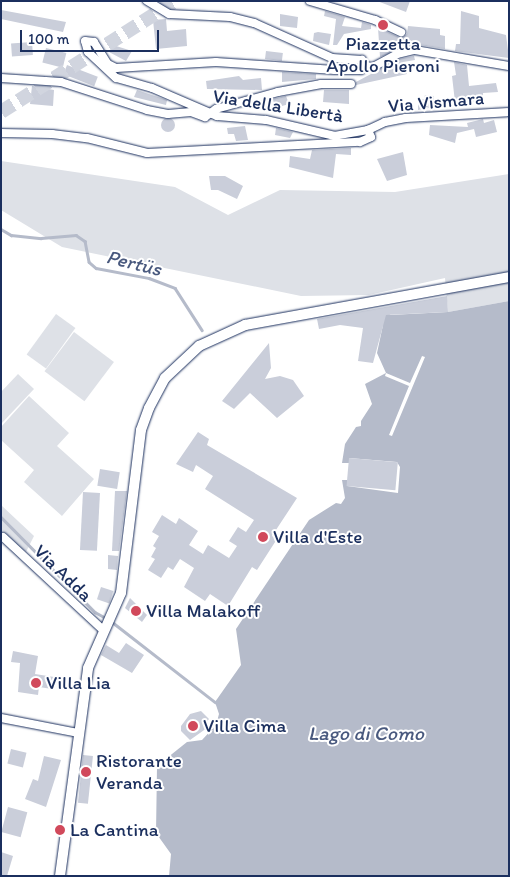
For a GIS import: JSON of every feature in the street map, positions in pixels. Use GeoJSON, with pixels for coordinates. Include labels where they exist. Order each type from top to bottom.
{"type":"FeatureCollection","features":[{"type":"Feature","properties":{"kind":"street"},"geometry":{"type":"LineString","coordinates":[[147,1],[169,14],[230,17],[254,23],[332,58],[362,60],[365,66],[373,67],[405,52],[415,50],[509,66]]}},
{"type":"Feature","properties":{"kind":"street"},"geometry":{"type":"LineString","coordinates":[[310,1],[375,20],[400,32]]}},
{"type":"Feature","properties":{"kind":"street","name":"Via della Libertà"},"geometry":{"type":"LineString","coordinates":[[1,133],[52,134],[87,138],[147,153],[360,142],[371,137],[368,130],[335,136],[266,120],[210,112],[152,88],[116,78],[88,52],[85,42],[93,41],[108,64],[116,68],[216,62],[335,70],[361,70],[365,66]]}},
{"type":"Feature","properties":{"kind":"street"},"geometry":{"type":"LineString","coordinates":[[1,78],[61,82],[168,114],[191,112],[205,117],[210,112],[294,88],[351,84]]}},
{"type":"Feature","properties":{"kind":"street","name":"Via Vismara"},"geometry":{"type":"LineString","coordinates":[[368,130],[385,122],[406,118],[509,112]]}},
{"type":"Feature","properties":{"kind":"street"},"geometry":{"type":"LineString","coordinates":[[60,876],[89,663],[121,594],[126,570],[142,430],[156,393],[186,355],[212,338],[245,325],[509,277]]}},
{"type":"Feature","properties":{"kind":"street","name":"Via Adda"},"geometry":{"type":"LineString","coordinates":[[3,538],[105,627]]}},
{"type":"Feature","properties":{"kind":"street"},"geometry":{"type":"LineString","coordinates":[[1,718],[78,733]]}},
{"type":"Feature","properties":{"kind":"shaded area"},"geometry":{"type":"Polygon","coordinates":[[[1,161],[175,187],[228,215],[280,190],[395,192],[509,174],[509,301],[448,312],[445,278],[369,295],[301,296],[62,247],[1,210],[1,161]]]}},
{"type":"Feature","properties":{"kind":"shaded area"},"geometry":{"type":"Polygon","coordinates":[[[56,314],[75,328],[46,369],[27,354],[56,314]]]}},
{"type":"Feature","properties":{"kind":"shaded area"},"geometry":{"type":"Polygon","coordinates":[[[74,332],[114,362],[84,401],[45,371],[74,332]]]}},
{"type":"Feature","properties":{"kind":"shaded area"},"geometry":{"type":"Polygon","coordinates":[[[18,374],[34,389],[1,424],[1,392],[18,374]]]}},
{"type":"Feature","properties":{"kind":"shaded area"},"geometry":{"type":"Polygon","coordinates":[[[29,396],[69,433],[57,446],[94,479],[62,516],[24,482],[34,470],[1,440],[1,427],[29,396]]]}},
{"type":"Feature","properties":{"kind":"shaded area"},"geometry":{"type":"Polygon","coordinates":[[[1,505],[34,536],[26,552],[1,532],[1,505]]]}},
{"type":"Feature","properties":{"kind":"water","name":"Lago di Como"},"geometry":{"type":"Polygon","coordinates":[[[509,301],[509,876],[169,876],[171,854],[156,833],[157,766],[187,742],[202,740],[216,725],[219,714],[215,702],[241,665],[236,629],[309,520],[336,503],[341,504],[345,498],[342,480],[347,480],[347,486],[398,493],[400,467],[397,462],[349,458],[349,463],[342,463],[345,444],[356,427],[361,426],[361,421],[372,404],[365,384],[386,373],[377,353],[383,325],[368,323],[389,312],[390,315],[448,312],[509,301]]]}},
{"type":"Feature","properties":{"kind":"pier"},"geometry":{"type":"Polygon","coordinates":[[[422,356],[425,357],[392,436],[389,435],[409,386],[385,376],[386,373],[410,383],[422,356]]]}},
{"type":"Feature","properties":{"kind":"building"},"geometry":{"type":"Polygon","coordinates":[[[377,1],[410,1],[406,12],[377,1]]]}},
{"type":"Feature","properties":{"kind":"building"},"geometry":{"type":"Polygon","coordinates":[[[1,10],[66,22],[63,32],[1,19],[1,10]]]}},
{"type":"Feature","properties":{"kind":"building"},"geometry":{"type":"Polygon","coordinates":[[[325,11],[345,17],[342,26],[361,28],[362,22],[371,25],[371,29],[344,34],[337,45],[333,45],[336,19],[324,16],[325,11]]]}},
{"type":"Feature","properties":{"kind":"building"},"geometry":{"type":"Polygon","coordinates":[[[461,11],[479,16],[479,28],[506,35],[509,58],[455,51],[456,44],[460,44],[461,11]]]}},
{"type":"Feature","properties":{"kind":"building"},"geometry":{"type":"Polygon","coordinates":[[[280,14],[298,17],[297,28],[280,26],[280,14]]]}},
{"type":"Feature","properties":{"kind":"building"},"geometry":{"type":"Polygon","coordinates":[[[166,19],[167,31],[186,29],[187,46],[156,49],[153,20],[166,19]]]}},
{"type":"Feature","properties":{"kind":"building"},"geometry":{"type":"Polygon","coordinates":[[[408,26],[440,29],[440,35],[445,36],[445,49],[414,44],[380,57],[378,28],[401,38],[407,34],[408,26]]]}},
{"type":"Feature","properties":{"kind":"building"},"geometry":{"type":"Polygon","coordinates":[[[314,33],[331,34],[329,45],[313,41],[314,33]]]}},
{"type":"Feature","properties":{"kind":"building"},"geometry":{"type":"Polygon","coordinates":[[[32,42],[33,55],[12,56],[11,43],[32,42]]]}},
{"type":"Feature","properties":{"kind":"building"},"geometry":{"type":"Polygon","coordinates":[[[113,45],[132,51],[126,61],[109,52],[113,45]]]}},
{"type":"Feature","properties":{"kind":"building"},"geometry":{"type":"Polygon","coordinates":[[[46,48],[66,53],[63,68],[42,63],[46,48]]]}},
{"type":"Feature","properties":{"kind":"building"},"geometry":{"type":"Polygon","coordinates":[[[266,51],[283,53],[282,61],[265,59],[266,51]]]}},
{"type":"Feature","properties":{"kind":"building"},"geometry":{"type":"Polygon","coordinates":[[[414,56],[415,60],[403,62],[407,74],[356,85],[356,82],[399,59],[414,56]]]}},
{"type":"Feature","properties":{"kind":"building"},"geometry":{"type":"Polygon","coordinates":[[[454,62],[467,65],[469,86],[496,83],[498,92],[483,93],[483,101],[455,102],[452,76],[456,75],[454,62]]]}},
{"type":"Feature","properties":{"kind":"building"},"geometry":{"type":"Polygon","coordinates":[[[67,65],[98,77],[94,86],[63,74],[67,65]]]}},
{"type":"Feature","properties":{"kind":"building"},"geometry":{"type":"Polygon","coordinates":[[[282,72],[316,74],[316,79],[282,82],[282,72]]]}},
{"type":"Feature","properties":{"kind":"building"},"geometry":{"type":"Polygon","coordinates":[[[239,76],[243,80],[261,78],[262,90],[207,89],[206,81],[239,76]]]}},
{"type":"Feature","properties":{"kind":"building"},"geometry":{"type":"Polygon","coordinates":[[[32,86],[54,90],[53,106],[30,104],[32,86]]]}},
{"type":"Feature","properties":{"kind":"building"},"geometry":{"type":"Polygon","coordinates":[[[137,90],[167,100],[166,105],[134,97],[137,90]]]}},
{"type":"Feature","properties":{"kind":"building"},"geometry":{"type":"Polygon","coordinates":[[[324,90],[349,90],[349,104],[323,102],[324,90]]]}},
{"type":"Feature","properties":{"kind":"building"},"geometry":{"type":"Polygon","coordinates":[[[425,95],[434,96],[434,107],[418,110],[418,100],[424,99],[425,95]]]}},
{"type":"Feature","properties":{"kind":"building"},"geometry":{"type":"Polygon","coordinates":[[[286,96],[289,104],[275,108],[273,99],[286,96]]]}},
{"type":"Feature","properties":{"kind":"building"},"geometry":{"type":"Polygon","coordinates":[[[165,118],[171,118],[175,125],[171,132],[165,132],[161,128],[161,122],[165,118]]]}},
{"type":"Feature","properties":{"kind":"building"},"geometry":{"type":"Polygon","coordinates":[[[483,119],[484,123],[494,120],[497,132],[476,137],[474,129],[457,133],[455,143],[429,135],[430,125],[468,127],[467,123],[483,119]]]}},
{"type":"Feature","properties":{"kind":"building"},"geometry":{"type":"Polygon","coordinates":[[[245,126],[248,140],[236,141],[234,134],[228,134],[227,128],[245,126]]]}},
{"type":"Feature","properties":{"kind":"building"},"geometry":{"type":"Polygon","coordinates":[[[276,128],[293,132],[290,138],[275,135],[276,128]]]}},
{"type":"Feature","properties":{"kind":"building"},"geometry":{"type":"Polygon","coordinates":[[[351,148],[351,155],[336,154],[333,178],[289,167],[290,156],[310,159],[312,150],[351,148]]]}},
{"type":"Feature","properties":{"kind":"building"},"geometry":{"type":"Polygon","coordinates":[[[403,152],[407,175],[387,181],[377,159],[403,152]]]}},
{"type":"Feature","properties":{"kind":"building"},"geometry":{"type":"Polygon","coordinates":[[[209,176],[225,176],[243,186],[237,199],[218,190],[211,190],[209,176]]]}},
{"type":"Feature","properties":{"kind":"building"},"geometry":{"type":"Polygon","coordinates":[[[447,296],[448,312],[386,315],[373,363],[358,361],[363,328],[340,325],[319,329],[317,319],[447,296]]]}},
{"type":"Feature","properties":{"kind":"building"},"geometry":{"type":"Polygon","coordinates":[[[269,343],[271,368],[265,379],[280,376],[293,380],[304,396],[277,418],[250,393],[234,409],[222,401],[269,343]]]}},
{"type":"Feature","properties":{"kind":"building"},"geometry":{"type":"Polygon","coordinates":[[[198,432],[209,439],[207,445],[297,498],[272,536],[277,539],[257,570],[252,567],[228,606],[210,594],[205,601],[184,587],[194,568],[180,559],[173,570],[168,567],[161,578],[148,570],[155,559],[151,557],[156,548],[153,546],[159,536],[152,532],[162,515],[176,524],[179,518],[198,531],[189,545],[203,554],[208,545],[229,558],[237,546],[229,541],[238,527],[246,532],[254,520],[205,489],[213,476],[196,465],[193,472],[176,464],[198,432]]]}},
{"type":"Feature","properties":{"kind":"building"},"geometry":{"type":"Polygon","coordinates":[[[349,458],[398,462],[395,490],[347,486],[349,458]]]}},
{"type":"Feature","properties":{"kind":"building"},"geometry":{"type":"Polygon","coordinates":[[[100,469],[120,472],[117,489],[97,486],[100,469]]]}},
{"type":"Feature","properties":{"kind":"building"},"geometry":{"type":"Polygon","coordinates":[[[115,491],[127,491],[119,551],[112,551],[115,491]]]}},
{"type":"Feature","properties":{"kind":"building"},"geometry":{"type":"Polygon","coordinates":[[[83,492],[100,493],[97,551],[80,550],[83,492]]]}},
{"type":"Feature","properties":{"kind":"building"},"geometry":{"type":"Polygon","coordinates":[[[108,555],[118,556],[117,570],[108,569],[108,555]]]}},
{"type":"Feature","properties":{"kind":"building"},"geometry":{"type":"Polygon","coordinates":[[[101,587],[113,591],[109,603],[97,599],[101,587]]]}},
{"type":"Feature","properties":{"kind":"building","name":"Villa Malakoff"},"geometry":{"type":"Polygon","coordinates":[[[130,598],[147,615],[142,622],[125,608],[130,598]]]}},
{"type":"Feature","properties":{"kind":"building"},"geometry":{"type":"Polygon","coordinates":[[[126,643],[144,655],[132,673],[101,655],[106,645],[119,653],[126,643]]]}},
{"type":"Feature","properties":{"kind":"building"},"geometry":{"type":"Polygon","coordinates":[[[13,651],[38,656],[35,674],[54,677],[52,689],[39,687],[38,695],[18,692],[20,663],[11,662],[13,651]]]}},
{"type":"Feature","properties":{"kind":"building","name":"Villa Cima"},"geometry":{"type":"Polygon","coordinates":[[[201,711],[209,719],[204,725],[207,728],[190,740],[181,731],[181,726],[190,714],[201,711]]]}},
{"type":"Feature","properties":{"kind":"building"},"geometry":{"type":"Polygon","coordinates":[[[11,749],[27,753],[23,767],[7,764],[11,749]]]}},
{"type":"Feature","properties":{"kind":"building"},"geometry":{"type":"Polygon","coordinates":[[[83,755],[93,756],[88,804],[78,803],[83,755]]]}},
{"type":"Feature","properties":{"kind":"building"},"geometry":{"type":"Polygon","coordinates":[[[44,756],[61,760],[46,807],[25,799],[33,779],[38,781],[44,756]]]}},
{"type":"Feature","properties":{"kind":"building"},"geometry":{"type":"Polygon","coordinates":[[[8,807],[27,812],[21,837],[1,832],[8,807]]]}},
{"type":"Feature","properties":{"kind":"building"},"geometry":{"type":"Polygon","coordinates":[[[1,852],[13,856],[7,876],[1,876],[1,852]]]}},
{"type":"Feature","properties":{"kind":"waterway","name":"Pertüs"},"geometry":{"type":"LineString","coordinates":[[1,229],[11,235],[41,238],[76,235],[85,241],[89,262],[96,268],[149,278],[175,288],[202,330]]}},
{"type":"Feature","properties":{"kind":"waterway"},"geometry":{"type":"LineString","coordinates":[[1,517],[95,612],[106,618]]}},
{"type":"Feature","properties":{"kind":"waterway"},"geometry":{"type":"LineString","coordinates":[[111,621],[215,702]]}},
{"type":"Feature","properties":{"kind":"tunnel"},"geometry":{"type":"LineString","coordinates":[[1,112],[175,1]]}},
{"type":"Feature","properties":{"kind":"place","name":"Piazzetta Apollo Pieroni"},"geometry":{"type":"Point","coordinates":[383,25]}},
{"type":"Feature","properties":{"kind":"place","name":"Villa d'Este"},"geometry":{"type":"Point","coordinates":[263,537]}},
{"type":"Feature","properties":{"kind":"place","name":"Villa Malakoff"},"geometry":{"type":"Point","coordinates":[136,611]}},
{"type":"Feature","properties":{"kind":"place","name":"Villa Lia"},"geometry":{"type":"Point","coordinates":[36,683]}},
{"type":"Feature","properties":{"kind":"place","name":"Villa Cima"},"geometry":{"type":"Point","coordinates":[193,726]}},
{"type":"Feature","properties":{"kind":"place","name":"Ristorante Veranda"},"geometry":{"type":"Point","coordinates":[86,772]}},
{"type":"Feature","properties":{"kind":"place","name":"La Cantina"},"geometry":{"type":"Point","coordinates":[60,830]}}]}
